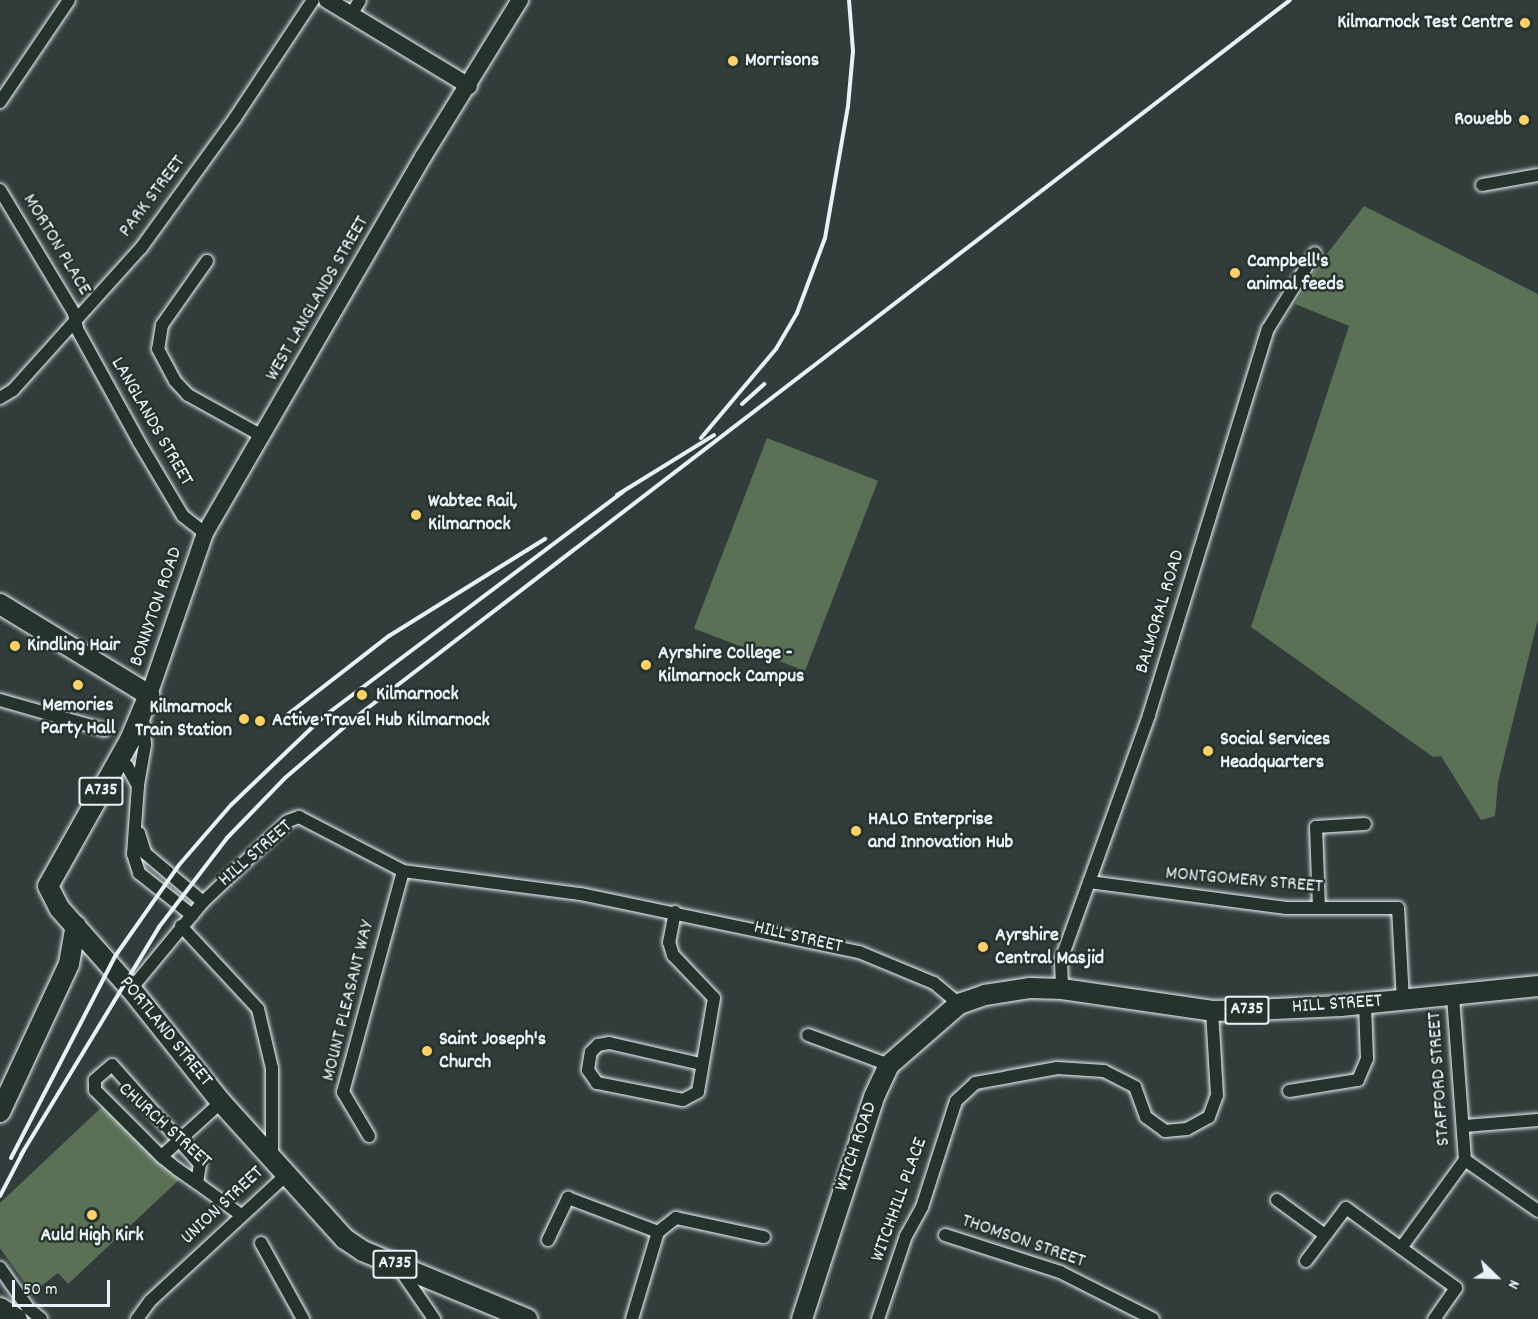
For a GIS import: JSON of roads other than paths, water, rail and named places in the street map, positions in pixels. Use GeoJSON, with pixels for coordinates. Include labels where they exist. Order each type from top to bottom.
{"type":"FeatureCollection","features":[{"type":"Feature","properties":{"kind":"main road"},"geometry":{"type":"LineString","coordinates":[[0,604],[149,694]]}},
{"type":"Feature","properties":{"kind":"main road","name":"A735"},"geometry":{"type":"LineString","coordinates":[[116,765],[143,715],[149,694]]}},
{"type":"Feature","properties":{"kind":"main road","name":"PORTLAND STREET"},"geometry":{"type":"LineString","coordinates":[[116,765],[48,886],[76,926],[132,989],[221,1102],[279,1168]]}},
{"type":"Feature","properties":{"kind":"main road"},"geometry":{"type":"LineString","coordinates":[[0,1112],[69,964],[76,926]]}},
{"type":"Feature","properties":{"kind":"main road","name":"HILL STREET"},"geometry":{"type":"LineString","coordinates":[[959,1004],[985,995],[1030,988],[1062,989],[1212,1011],[1365,1004],[1538,986]]}},
{"type":"Feature","properties":{"kind":"main road","name":"WITCH ROAD"},"geometry":{"type":"LineString","coordinates":[[802,1319],[874,1097],[890,1065],[959,1004]]}},
{"type":"Feature","properties":{"kind":"main road","name":"A735"},"geometry":{"type":"LineString","coordinates":[[279,1168],[345,1239],[397,1265],[527,1319]]}},
{"type":"Feature","properties":{"kind":"main road"},"geometry":{"type":"LineString","coordinates":[[0,1308],[17,1319]]}},
{"type":"Feature","properties":{"kind":"street"},"geometry":{"type":"LineString","coordinates":[[0,102],[69,0]]}},
{"type":"Feature","properties":{"kind":"street","name":"PARK STREET"},"geometry":{"type":"LineString","coordinates":[[0,398],[13,390],[141,248],[235,118],[313,0]]}},
{"type":"Feature","properties":{"kind":"street"},"geometry":{"type":"LineString","coordinates":[[327,0],[469,86],[520,0]]}},
{"type":"Feature","properties":{"kind":"street"},"geometry":{"type":"LineString","coordinates":[[351,15],[360,0]]}},
{"type":"Feature","properties":{"kind":"street","name":"WEST LANGLANDS STREET"},"geometry":{"type":"LineString","coordinates":[[205,532],[469,86]]}},
{"type":"Feature","properties":{"kind":"street"},"geometry":{"type":"LineString","coordinates":[[1482,185],[1538,175]]}},
{"type":"Feature","properties":{"kind":"street","name":"MORTON PLACE"},"geometry":{"type":"LineString","coordinates":[[0,190],[74,313],[75,321]]}},
{"type":"Feature","properties":{"kind":"street","name":"BALMORAL ROAD"},"geometry":{"type":"LineString","coordinates":[[1062,989],[1061,960],[1152,706],[1269,329],[1315,253]]}},
{"type":"Feature","properties":{"kind":"street"},"geometry":{"type":"LineString","coordinates":[[207,261],[162,325],[158,349],[175,381],[188,395],[262,436]]}},
{"type":"Feature","properties":{"kind":"street","name":"LANGLANDS STREET"},"geometry":{"type":"LineString","coordinates":[[75,321],[139,442],[177,506],[205,532]]}},
{"type":"Feature","properties":{"kind":"street","name":"BONNYTON ROAD"},"geometry":{"type":"LineString","coordinates":[[149,694],[205,532]]}},
{"type":"Feature","properties":{"kind":"street"},"geometry":{"type":"LineString","coordinates":[[0,700],[105,730]]}},
{"type":"Feature","properties":{"kind":"street"},"geometry":{"type":"LineString","coordinates":[[143,715],[145,744],[138,786],[138,829],[133,854],[139,873],[192,915]]}},
{"type":"Feature","properties":{"kind":"street"},"geometry":{"type":"LineString","coordinates":[[116,765],[127,766],[138,786]]}},
{"type":"Feature","properties":{"kind":"street","name":"HILL STREET"},"geometry":{"type":"LineString","coordinates":[[132,989],[181,926],[203,902],[288,822],[299,817],[403,871],[581,894],[859,952],[934,983],[959,1004]]}},
{"type":"Feature","properties":{"kind":"street"},"geometry":{"type":"LineString","coordinates":[[1319,908],[1316,827],[1365,824]]}},
{"type":"Feature","properties":{"kind":"street"},"geometry":{"type":"LineString","coordinates":[[138,829],[145,853],[203,902]]}},
{"type":"Feature","properties":{"kind":"street","name":"MOUNT PLEASANT WAY"},"geometry":{"type":"LineString","coordinates":[[369,1136],[343,1092],[403,871]]}},
{"type":"Feature","properties":{"kind":"street","name":"MONTGOMERY STREET"},"geometry":{"type":"LineString","coordinates":[[1089,882],[1212,901],[1319,908],[1398,908],[1402,1000]]}},
{"type":"Feature","properties":{"kind":"street"},"geometry":{"type":"LineString","coordinates":[[675,912],[669,942],[673,954],[714,998],[698,1092],[683,1101],[597,1083],[588,1070],[591,1052],[598,1045],[609,1043],[701,1064]]}},
{"type":"Feature","properties":{"kind":"street"},"geometry":{"type":"LineString","coordinates":[[181,926],[258,1009],[272,1068],[279,1168]]}},
{"type":"Feature","properties":{"kind":"street","name":"STAFFORD STREET"},"geometry":{"type":"LineString","coordinates":[[1401,1248],[1465,1160],[1465,1125],[1454,995]]}},
{"type":"Feature","properties":{"kind":"street"},"geometry":{"type":"LineString","coordinates":[[1289,1091],[1358,1080],[1367,1059],[1365,1004]]}},
{"type":"Feature","properties":{"kind":"street","name":"WITCHHILL PLACE"},"geometry":{"type":"LineString","coordinates":[[878,1319],[906,1236],[922,1207],[956,1101],[975,1083],[1057,1068],[1104,1071],[1135,1087],[1146,1117],[1165,1131],[1187,1129],[1209,1117],[1217,1095],[1212,1011]]}},
{"type":"Feature","properties":{"kind":"street"},"geometry":{"type":"LineString","coordinates":[[808,1035],[890,1065]]}},
{"type":"Feature","properties":{"kind":"street","name":"CHURCH STREET"},"geometry":{"type":"LineString","coordinates":[[179,1140],[112,1065],[93,1085],[163,1155],[241,1215]]}},
{"type":"Feature","properties":{"kind":"street"},"geometry":{"type":"LineString","coordinates":[[163,1155],[221,1102]]}},
{"type":"Feature","properties":{"kind":"street"},"geometry":{"type":"LineString","coordinates":[[1465,1125],[1538,1120]]}},
{"type":"Feature","properties":{"kind":"street"},"geometry":{"type":"LineString","coordinates":[[179,1140],[200,1164],[197,1183]]}},
{"type":"Feature","properties":{"kind":"street"},"geometry":{"type":"LineString","coordinates":[[1465,1160],[1538,1211]]}},
{"type":"Feature","properties":{"kind":"street","name":"UNION STREET"},"geometry":{"type":"LineString","coordinates":[[137,1319],[150,1301],[241,1215],[279,1168]]}},
{"type":"Feature","properties":{"kind":"street"},"geometry":{"type":"LineString","coordinates":[[548,1240],[568,1198],[658,1233]]}},
{"type":"Feature","properties":{"kind":"street"},"geometry":{"type":"LineString","coordinates":[[1276,1200],[1325,1234]]}},
{"type":"Feature","properties":{"kind":"street"},"geometry":{"type":"LineString","coordinates":[[1306,1261],[1346,1208],[1456,1288],[1434,1319]]}},
{"type":"Feature","properties":{"kind":"street"},"geometry":{"type":"LineString","coordinates":[[632,1319],[658,1233],[676,1218],[764,1237]]}},
{"type":"Feature","properties":{"kind":"street","name":"THOMSON STREET"},"geometry":{"type":"LineString","coordinates":[[945,1235],[1060,1272],[1153,1319]]}},
{"type":"Feature","properties":{"kind":"street"},"geometry":{"type":"LineString","coordinates":[[261,1244],[303,1319]]}},
{"type":"Feature","properties":{"kind":"street"},"geometry":{"type":"LineString","coordinates":[[397,1265],[434,1319]]}},
{"type":"Feature","properties":{"kind":"street"},"geometry":{"type":"LineString","coordinates":[[0,1268],[28,1308],[41,1319]]}},
{"type":"Feature","properties":{"kind":"railway"},"geometry":{"type":"LineString","coordinates":[[701,438],[776,349],[797,313],[825,238],[848,106],[853,51],[849,0]]}},
{"type":"Feature","properties":{"kind":"railway"},"geometry":{"type":"LineString","coordinates":[[21,1155],[159,927],[227,838],[285,778],[356,717],[1290,0]]}},
{"type":"Feature","properties":{"kind":"railway"},"geometry":{"type":"LineString","coordinates":[[742,404],[764,384]]}},
{"type":"Feature","properties":{"kind":"railway"},"geometry":{"type":"LineString","coordinates":[[617,495],[714,435]]}},
{"type":"Feature","properties":{"kind":"railway"},"geometry":{"type":"LineString","coordinates":[[11,1158],[116,955],[179,865],[231,805],[323,717],[623,492]]}},
{"type":"Feature","properties":{"kind":"railway"},"geometry":{"type":"LineString","coordinates":[[287,715],[389,636],[545,539]]}},
{"type":"Feature","properties":{"kind":"railway"},"geometry":{"type":"LineString","coordinates":[[0,1196],[24,1150]]}},
{"type":"Feature","properties":{"kind":"place","name":"Kilmarnock Test Centre"},"geometry":{"type":"Point","coordinates":[1525,23]}},
{"type":"Feature","properties":{"kind":"place","name":"Morrisons"},"geometry":{"type":"Point","coordinates":[733,61]}},
{"type":"Feature","properties":{"kind":"place","name":"Rowebb"},"geometry":{"type":"Point","coordinates":[1524,120]}},
{"type":"Feature","properties":{"kind":"place","name":"Campbell's animal feeds"},"geometry":{"type":"Point","coordinates":[1235,273]}},
{"type":"Feature","properties":{"kind":"place","name":"Wabtec Rail, Kilmarnock"},"geometry":{"type":"Point","coordinates":[416,515]}},
{"type":"Feature","properties":{"kind":"place","name":"Kindling Hair"},"geometry":{"type":"Point","coordinates":[15,646]}},
{"type":"Feature","properties":{"kind":"place","name":"Ayrshire College - Kilmarnock Campus"},"geometry":{"type":"Point","coordinates":[646,665]}},
{"type":"Feature","properties":{"kind":"place","name":"Memories Party Hall"},"geometry":{"type":"Point","coordinates":[78,685]}},
{"type":"Feature","properties":{"kind":"place","name":"Kilmarnock"},"geometry":{"type":"Point","coordinates":[362,695]}},
{"type":"Feature","properties":{"kind":"place","name":"Kilmarnock Train Station"},"geometry":{"type":"Point","coordinates":[244,719]}},
{"type":"Feature","properties":{"kind":"place","name":"Active Travel Hub Kilmarnock"},"geometry":{"type":"Point","coordinates":[260,721]}},
{"type":"Feature","properties":{"kind":"place","name":"Social Services Headquarters"},"geometry":{"type":"Point","coordinates":[1208,751]}},
{"type":"Feature","properties":{"kind":"place","name":"HALO Enterprise and Innovation Hub"},"geometry":{"type":"Point","coordinates":[856,831]}},
{"type":"Feature","properties":{"kind":"place","name":"Ayrshire Central Masjid"},"geometry":{"type":"Point","coordinates":[983,947]}},
{"type":"Feature","properties":{"kind":"place","name":"Saint Joseph's Church"},"geometry":{"type":"Point","coordinates":[427,1051]}},
{"type":"Feature","properties":{"kind":"place","name":"Auld High Kirk"},"geometry":{"type":"Point","coordinates":[92,1215]}}]}
